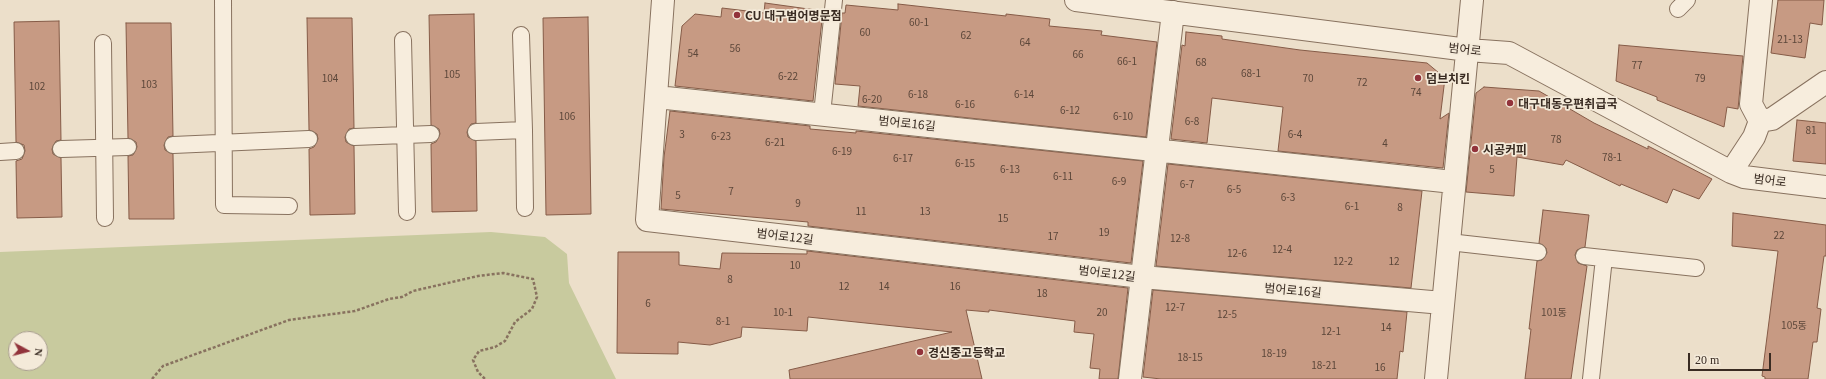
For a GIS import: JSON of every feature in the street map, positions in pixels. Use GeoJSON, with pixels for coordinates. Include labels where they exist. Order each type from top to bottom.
{"type":"FeatureCollection","features":[{"type":"Feature","properties":{"kind":"street","name":"범어로12길"},"geometry":{"type":"LineString","coordinates":[[663,0],[647,220],[1142,277]]}},
{"type":"Feature","properties":{"kind":"street","name":"범어로"},"geometry":{"type":"LineString","coordinates":[[1076,0],[1468,50],[1510,53],[1731,172],[1744,177],[1826,187]]}},
{"type":"Feature","properties":{"kind":"street"},"geometry":{"type":"LineString","coordinates":[[1436,379],[1472,0]]}},
{"type":"Feature","properties":{"kind":"street"},"geometry":{"type":"LineString","coordinates":[[1731,172],[1754,137],[1760,121],[1751,104],[1761,0]]}},
{"type":"Feature","properties":{"kind":"street"},"geometry":{"type":"LineString","coordinates":[[1130,379],[1173,12]]}},
{"type":"Feature","properties":{"kind":"street"},"geometry":{"type":"LineString","coordinates":[[1760,121],[1772,118],[1826,82]]}},
{"type":"Feature","properties":{"kind":"street","name":"범어로16길"},"geometry":{"type":"LineString","coordinates":[[657,96],[1454,182]]}},
{"type":"Feature","properties":{"kind":"street","name":"범어로16길"},"geometry":{"type":"LineString","coordinates":[[1142,277],[1443,303]]}},
{"type":"Feature","properties":{"kind":"lane"},"geometry":{"type":"LineString","coordinates":[[223,0],[224,205],[289,206]]}},
{"type":"Feature","properties":{"kind":"lane"},"geometry":{"type":"LineString","coordinates":[[822,114],[834,0]]}},
{"type":"Feature","properties":{"kind":"lane"},"geometry":{"type":"LineString","coordinates":[[521,35],[525,208]]}},
{"type":"Feature","properties":{"kind":"lane"},"geometry":{"type":"LineString","coordinates":[[403,40],[407,212]]}},
{"type":"Feature","properties":{"kind":"lane"},"geometry":{"type":"LineString","coordinates":[[103,43],[105,218]]}},
{"type":"Feature","properties":{"kind":"lane"},"geometry":{"type":"LineString","coordinates":[[476,132],[524,130]]}},
{"type":"Feature","properties":{"kind":"lane"},"geometry":{"type":"LineString","coordinates":[[354,137],[431,134]]}},
{"type":"Feature","properties":{"kind":"lane"},"geometry":{"type":"LineString","coordinates":[[173,145],[309,139]]}},
{"type":"Feature","properties":{"kind":"lane"},"geometry":{"type":"LineString","coordinates":[[61,150],[128,147]]}},
{"type":"Feature","properties":{"kind":"lane"},"geometry":{"type":"LineString","coordinates":[[1449,242],[1538,252]]}},
{"type":"Feature","properties":{"kind":"lane"},"geometry":{"type":"LineString","coordinates":[[1584,256],[1696,268]]}},
{"type":"Feature","properties":{"kind":"lane"},"geometry":{"type":"LineString","coordinates":[[1591,379],[1604,258]]}},
{"type":"Feature","properties":{"kind":"path"},"geometry":{"type":"LineString","coordinates":[[152,379],[163,366],[289,320],[356,311],[389,299],[402,297],[413,291],[478,276],[503,273],[533,279],[537,297],[532,309],[515,322],[504,341],[495,347],[479,351],[473,360],[478,372],[485,379]]}},
{"type":"Feature","properties":{"kind":"green space"},"geometry":{"type":"Polygon","coordinates":[[[491,232],[545,237],[567,254],[569,283],[616,379],[0,379],[0,252],[491,232]]]}},
{"type":"Feature","properties":{"kind":"building"},"geometry":{"type":"Polygon","coordinates":[[[1778,0],[1824,0],[1822,25],[1810,23],[1805,58],[1771,53],[1778,0]]]}},
{"type":"Feature","properties":{"kind":"building"},"geometry":{"type":"Polygon","coordinates":[[[765,3],[823,11],[813,101],[675,86],[682,26],[695,14],[721,17],[722,8],[764,13],[765,3]]]}},
{"type":"Feature","properties":{"kind":"building"},"geometry":{"type":"Polygon","coordinates":[[[898,4],[1006,16],[1006,14],[1050,19],[1049,26],[1102,31],[1101,35],[1157,42],[1146,137],[858,106],[860,86],[835,84],[842,13],[845,13],[846,5],[898,10],[898,4]]]}},
{"type":"Feature","properties":{"kind":"building"},"geometry":{"type":"Polygon","coordinates":[[[474,14],[476,123],[471,124],[467,132],[468,137],[476,141],[477,211],[432,212],[431,144],[436,142],[440,134],[439,129],[431,125],[429,15],[474,14]]]}},
{"type":"Feature","properties":{"kind":"building"},"geometry":{"type":"Polygon","coordinates":[[[588,17],[591,214],[546,215],[543,18],[588,17]]]}},
{"type":"Feature","properties":{"kind":"building"},"geometry":{"type":"Polygon","coordinates":[[[307,18],[352,18],[354,128],[349,129],[345,137],[346,142],[354,146],[355,214],[310,215],[309,149],[314,147],[318,139],[317,134],[309,130],[307,18]]]}},
{"type":"Feature","properties":{"kind":"building"},"geometry":{"type":"Polygon","coordinates":[[[59,21],[61,140],[56,141],[52,149],[53,154],[61,158],[62,217],[17,218],[16,161],[22,159],[25,151],[24,145],[16,142],[14,22],[59,21]]]}},
{"type":"Feature","properties":{"kind":"building"},"geometry":{"type":"Polygon","coordinates":[[[126,23],[171,23],[173,136],[168,137],[164,145],[165,150],[173,154],[174,219],[129,219],[128,156],[133,155],[137,147],[136,142],[128,138],[126,23]]]}},
{"type":"Feature","properties":{"kind":"building"},"geometry":{"type":"Polygon","coordinates":[[[1186,32],[1222,36],[1222,39],[1300,50],[1427,63],[1445,78],[1440,119],[1449,113],[1443,168],[1278,151],[1283,107],[1212,98],[1207,143],[1171,139],[1182,45],[1185,46],[1186,32]]]}},
{"type":"Feature","properties":{"kind":"building"},"geometry":{"type":"Polygon","coordinates":[[[1619,45],[1743,56],[1738,109],[1727,107],[1724,127],[1657,100],[1657,97],[1616,81],[1619,45]]]}},
{"type":"Feature","properties":{"kind":"building"},"geometry":{"type":"Polygon","coordinates":[[[1484,87],[1539,91],[1594,123],[1648,149],[1648,146],[1712,179],[1699,199],[1673,189],[1667,203],[1621,184],[1620,186],[1566,160],[1563,165],[1517,157],[1514,196],[1466,192],[1476,93],[1484,87]]]}},
{"type":"Feature","properties":{"kind":"building"},"geometry":{"type":"Polygon","coordinates":[[[670,111],[810,126],[810,129],[856,133],[856,131],[1143,161],[1131,263],[808,226],[808,222],[661,209],[664,157],[670,111]]]}},
{"type":"Feature","properties":{"kind":"building"},"geometry":{"type":"Polygon","coordinates":[[[1797,120],[1826,123],[1826,164],[1793,161],[1797,120]]]}},
{"type":"Feature","properties":{"kind":"building"},"geometry":{"type":"Polygon","coordinates":[[[1168,164],[1422,191],[1411,288],[1156,266],[1168,164]]]}},
{"type":"Feature","properties":{"kind":"building"},"geometry":{"type":"Polygon","coordinates":[[[1543,210],[1589,215],[1585,247],[1577,250],[1575,255],[1578,263],[1587,266],[1571,379],[1525,379],[1537,261],[1542,260],[1547,253],[1546,248],[1539,243],[1543,210]]]}},
{"type":"Feature","properties":{"kind":"building"},"geometry":{"type":"Polygon","coordinates":[[[1733,213],[1826,225],[1826,256],[1824,256],[1817,308],[1821,309],[1817,342],[1813,342],[1808,379],[1765,379],[1765,377],[1762,376],[1778,251],[1732,246],[1733,213]]]}},
{"type":"Feature","properties":{"kind":"building"},"geometry":{"type":"Polygon","coordinates":[[[807,251],[1128,288],[1118,379],[1099,379],[1100,369],[1090,368],[1094,334],[1074,332],[1075,321],[989,310],[989,312],[966,310],[982,379],[790,379],[789,370],[952,332],[808,317],[807,331],[742,327],[741,337],[710,345],[678,342],[678,354],[617,353],[618,252],[679,252],[679,265],[720,269],[722,253],[807,254],[807,251]]]}},
{"type":"Feature","properties":{"kind":"building"},"geometry":{"type":"Polygon","coordinates":[[[1153,290],[1407,312],[1403,352],[1400,351],[1397,379],[1161,379],[1143,377],[1153,290]]]}},
{"type":"Feature","properties":{"kind":"place","name":"CU 대구범어명문점"},"geometry":{"type":"Point","coordinates":[737,15]}},
{"type":"Feature","properties":{"kind":"place","name":"덤브치킨"},"geometry":{"type":"Point","coordinates":[1418,78]}},
{"type":"Feature","properties":{"kind":"place","name":"대구대동우편취급국"},"geometry":{"type":"Point","coordinates":[1510,103]}},
{"type":"Feature","properties":{"kind":"place","name":"시공커피"},"geometry":{"type":"Point","coordinates":[1475,149]}},
{"type":"Feature","properties":{"kind":"place","name":"경신중고등학교"},"geometry":{"type":"Point","coordinates":[920,352]}}]}
